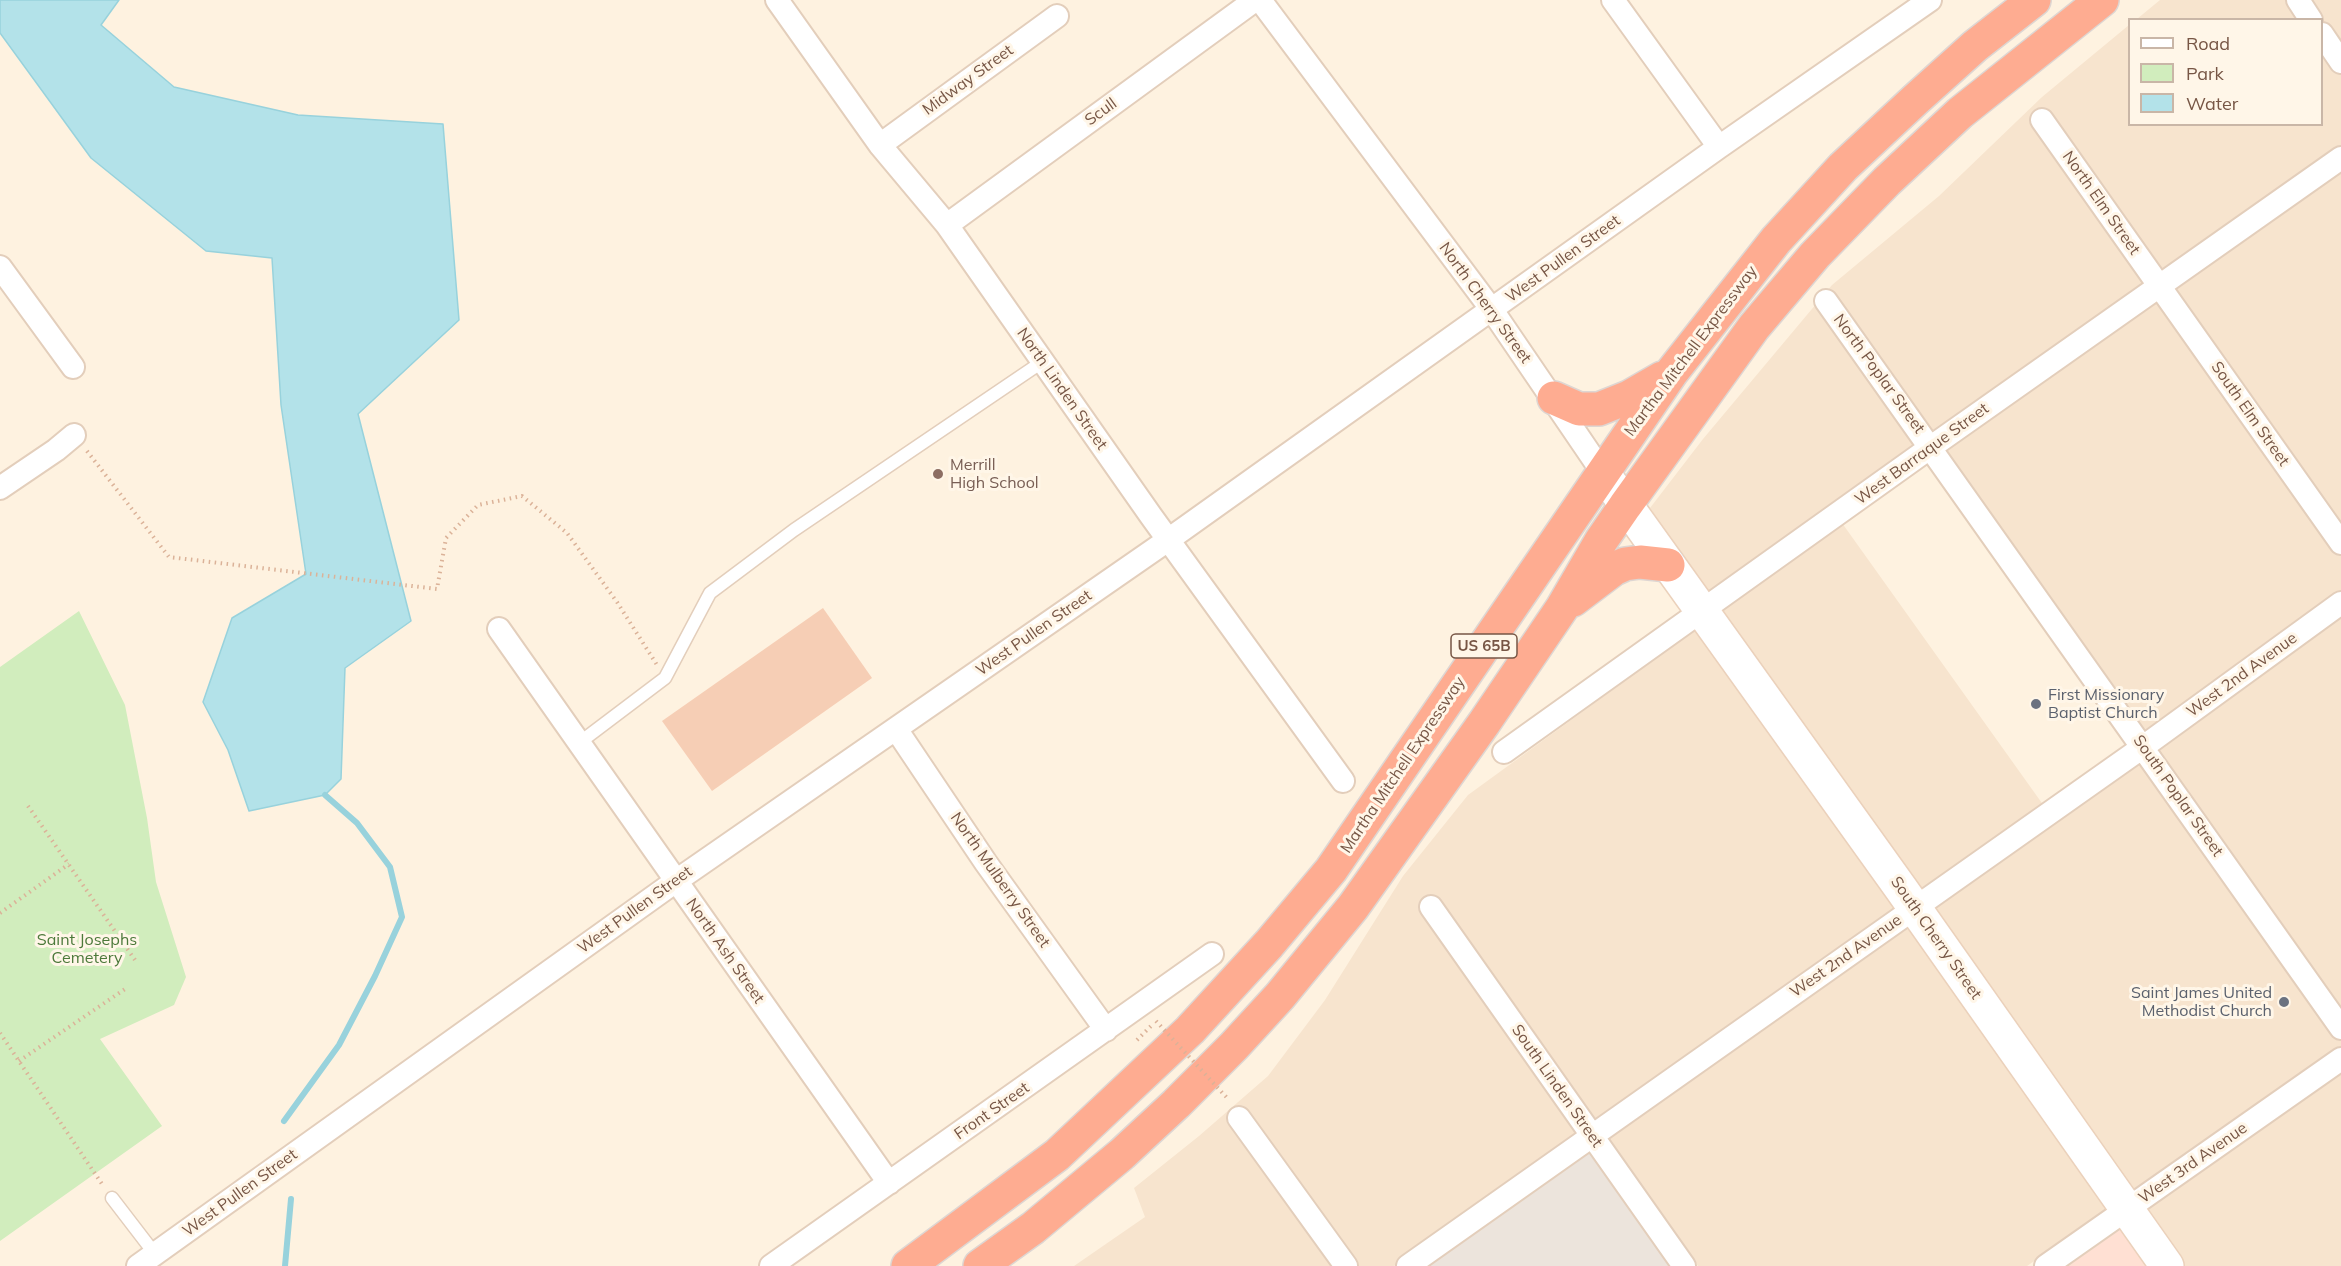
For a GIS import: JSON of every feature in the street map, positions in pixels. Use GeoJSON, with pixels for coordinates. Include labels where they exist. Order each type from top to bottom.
{"type":"FeatureCollection","features":[{"type":"Feature","properties":{"kind":"highway","name":"Martha Mitchell Expressway"},"geometry":{"type":"LineString","coordinates":[[908,1266],[1056,1155],[1182,1037],[1276,936],[1345,851],[1672,372],[1776,240],[1843,167],[1975,46],[2034,0]]}},
{"type":"Feature","properties":{"kind":"highway","name":"US 65B"},"geometry":{"type":"LineString","coordinates":[[980,1266],[1033,1228],[1122,1154],[1234,1046],[1280,996],[1353,907],[1484,723],[1562,608],[1601,541],[1754,327],[1815,255],[1887,181],[1960,113],[2102,0]]}},
{"type":"Feature","properties":{"kind":"highway"},"geometry":{"type":"LineString","coordinates":[[1554,398],[1579,409],[1599,409],[1629,398],[1672,372]]}},
{"type":"Feature","properties":{"kind":"highway"},"geometry":{"type":"LineString","coordinates":[[1562,608],[1614,569],[1625,564],[1640,562],[1668,565]]}},
{"type":"Feature","properties":{"kind":"main road","name":"North Cherry Street"},"geometry":{"type":"LineString","coordinates":[[1603,473],[1702,612]]}},
{"type":"Feature","properties":{"kind":"main road","name":"South Cherry Street"},"geometry":{"type":"LineString","coordinates":[[1702,612],[1914,907],[2167,1266]]}},
{"type":"Feature","properties":{"kind":"street","name":"North Linden Street"},"geometry":{"type":"LineString","coordinates":[[777,0],[880,145],[947,225],[1168,540],[1343,781]]}},
{"type":"Feature","properties":{"kind":"street","name":"Scull"},"geometry":{"type":"LineString","coordinates":[[947,225],[1255,0]]}},
{"type":"Feature","properties":{"kind":"street","name":"North Cherry Street"},"geometry":{"type":"LineString","coordinates":[[1260,0],[1492,310],[1603,473]]}},
{"type":"Feature","properties":{"kind":"street"},"geometry":{"type":"LineString","coordinates":[[1613,0],[1719,147]]}},
{"type":"Feature","properties":{"kind":"street","name":"West Pullen Street"},"geometry":{"type":"LineString","coordinates":[[146,1260],[676,880],[1168,540],[1719,147],[1930,0]]}},
{"type":"Feature","properties":{"kind":"street"},"geometry":{"type":"LineString","coordinates":[[2298,0],[2310,18]]}},
{"type":"Feature","properties":{"kind":"street","name":"Midway Street"},"geometry":{"type":"LineString","coordinates":[[880,145],[1057,16]]}},
{"type":"Feature","properties":{"kind":"street"},"geometry":{"type":"LineString","coordinates":[[2323,35],[2341,62]]}},
{"type":"Feature","properties":{"kind":"street","name":"North Elm Street"},"geometry":{"type":"LineString","coordinates":[[2042,120],[2159,285]]}},
{"type":"Feature","properties":{"kind":"street","name":"West Barraque Street"},"geometry":{"type":"LineString","coordinates":[[1504,752],[2341,158]]}},
{"type":"Feature","properties":{"kind":"street"},"geometry":{"type":"LineString","coordinates":[[0,267],[73,367]]}},
{"type":"Feature","properties":{"kind":"street","name":"South Elm Street"},"geometry":{"type":"LineString","coordinates":[[2159,285],[2341,543]]}},
{"type":"Feature","properties":{"kind":"street","name":"North Poplar Street"},"geometry":{"type":"LineString","coordinates":[[1826,301],[1931,447]]}},
{"type":"Feature","properties":{"kind":"street"},"geometry":{"type":"LineString","coordinates":[[0,488],[74,435]]}},
{"type":"Feature","properties":{"kind":"street","name":"South Poplar Street"},"geometry":{"type":"LineString","coordinates":[[1931,447],[2341,1028]]}},
{"type":"Feature","properties":{"kind":"street","name":"West 2nd Avenue"},"geometry":{"type":"LineString","coordinates":[[1408,1266],[2143,747],[2341,603]]}},
{"type":"Feature","properties":{"kind":"street","name":"North Ash Street"},"geometry":{"type":"LineString","coordinates":[[499,629],[889,1183]]}},
{"type":"Feature","properties":{"kind":"street","name":"North Mulberry Street"},"geometry":{"type":"LineString","coordinates":[[896,729],[986,863],[1106,1030]]}},
{"type":"Feature","properties":{"kind":"street","name":"South Linden Street"},"geometry":{"type":"LineString","coordinates":[[1431,907],[1684,1266]]}},
{"type":"Feature","properties":{"kind":"street","name":"Front Street"},"geometry":{"type":"LineString","coordinates":[[771,1266],[1212,954]]}},
{"type":"Feature","properties":{"kind":"street","name":"West 3rd Avenue"},"geometry":{"type":"LineString","coordinates":[[2046,1266],[2341,1059]]}},
{"type":"Feature","properties":{"kind":"street"},"geometry":{"type":"LineString","coordinates":[[1234,1109],[1346,1266]]}},
{"type":"Feature","properties":{"kind":"lane"},"geometry":{"type":"LineString","coordinates":[[579,743],[665,678],[710,593],[794,530],[1042,362]]}},
{"type":"Feature","properties":{"kind":"lane"},"geometry":{"type":"LineString","coordinates":[[112,1198],[146,1260]]}},
{"type":"Feature","properties":{"kind":"path"},"geometry":{"type":"LineString","coordinates":[[74,435],[169,557],[437,589],[446,538],[478,505],[522,496],[567,533],[617,602],[665,678]]}},
{"type":"Feature","properties":{"kind":"path"},"geometry":{"type":"LineString","coordinates":[[28,806],[135,960]]}},
{"type":"Feature","properties":{"kind":"path"},"geometry":{"type":"LineString","coordinates":[[0,913],[69,864]]}},
{"type":"Feature","properties":{"kind":"path"},"geometry":{"type":"LineString","coordinates":[[19,1061],[128,987]]}},
{"type":"Feature","properties":{"kind":"path"},"geometry":{"type":"LineString","coordinates":[[1137,1040],[1156,1022],[1234,1109]]}},
{"type":"Feature","properties":{"kind":"path"},"geometry":{"type":"LineString","coordinates":[[0,1033],[112,1198]]}},
{"type":"Feature","properties":{"kind":"shaded area"},"geometry":{"type":"Polygon","coordinates":[[[2160,0],[2341,0],[2341,1266],[2184,1266],[2134,1192],[2027,1266],[1698,1266],[1596,1122],[1394,1266],[1074,1266],[1145,1217],[1134,1188],[1268,1076],[1325,1000],[1403,876],[1468,795],[1842,523],[2054,820],[2157,748],[1934,433],[1707,595],[1650,508],[1703,439],[1832,285],[1939,196],[2042,97],[2128,26],[2128,126],[2323,126],[2323,18],[2138,18],[2160,0]]]}},
{"type":"Feature","properties":{"kind":"shaded area"},"geometry":{"type":"Polygon","coordinates":[[[1590,1149],[1672,1266],[1427,1266],[1590,1149]]]}},
{"type":"Feature","properties":{"kind":"shaded area"},"geometry":{"type":"Polygon","coordinates":[[[2125,1226],[2152,1266],[2068,1266],[2125,1226]]]}},
{"type":"Feature","properties":{"kind":"green space","name":"Saint Josephs Cemetery"},"geometry":{"type":"Polygon","coordinates":[[[79,611],[125,705],[147,818],[156,882],[186,977],[174,1005],[100,1039],[162,1126],[0,1241],[0,667],[79,611]]]}},
{"type":"Feature","properties":{"kind":"water"},"geometry":{"type":"Polygon","coordinates":[[[0,0],[119,0],[101,25],[174,87],[298,115],[443,124],[459,320],[358,414],[411,621],[345,668],[341,779],[325,795],[249,811],[228,750],[203,702],[232,618],[306,574],[281,405],[272,258],[206,251],[91,158],[0,33],[0,0]]]}},
{"type":"Feature","properties":{"kind":"building"},"geometry":{"type":"Polygon","coordinates":[[[823,608],[872,678],[712,791],[662,721],[823,608]]]}},
{"type":"Feature","properties":{"kind":"waterway"},"geometry":{"type":"LineString","coordinates":[[284,1121],[339,1045],[375,976],[402,917],[390,867],[357,823],[325,795]]}},
{"type":"Feature","properties":{"kind":"waterway"},"geometry":{"type":"LineString","coordinates":[[285,1266],[291,1199]]}},
{"type":"Feature","properties":{"kind":"place","name":"Merrill High School"},"geometry":{"type":"Point","coordinates":[938,474]}},
{"type":"Feature","properties":{"kind":"place","name":"First Missionary Baptist Church"},"geometry":{"type":"Point","coordinates":[2036,704]}},
{"type":"Feature","properties":{"kind":"place","name":"Saint James United Methodist Church"},"geometry":{"type":"Point","coordinates":[2284,1002]}}]}
